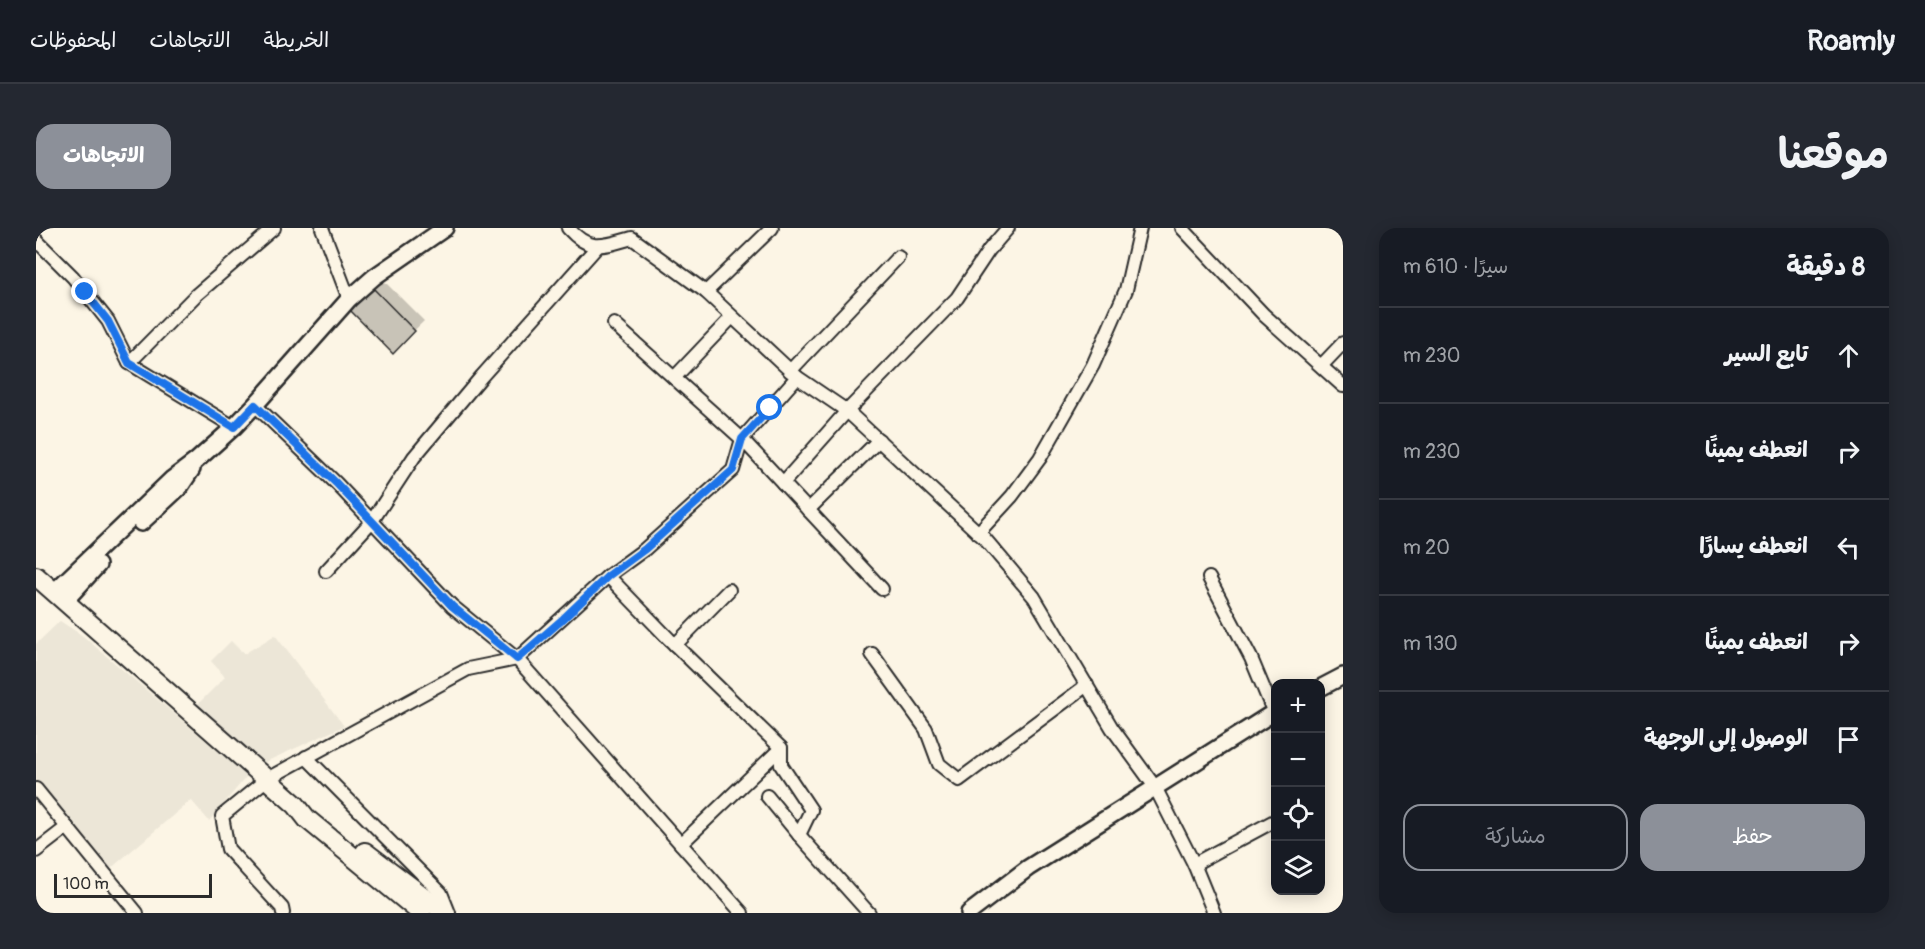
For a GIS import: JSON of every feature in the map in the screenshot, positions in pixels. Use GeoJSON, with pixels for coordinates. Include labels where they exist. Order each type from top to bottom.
{"type":"FeatureCollection","features":[{"type":"Feature","properties":{"kind":"main road"},"geometry":{"type":"LineString","coordinates":[[36,576],[296,805],[307,819],[421,913]]}},
{"type":"Feature","properties":{"kind":"main road"},"geometry":{"type":"LineString","coordinates":[[296,805],[313,812],[447,913]]}},
{"type":"Feature","properties":{"kind":"street"},"geometry":{"type":"LineString","coordinates":[[129,363],[196,295],[274,228]]}},
{"type":"Feature","properties":{"kind":"street"},"geometry":{"type":"LineString","coordinates":[[322,228],[349,299]]}},
{"type":"Feature","properties":{"kind":"street"},"geometry":{"type":"LineString","coordinates":[[60,597],[172,479],[234,427],[349,299],[374,277],[445,228]]}},
{"type":"Feature","properties":{"kind":"street"},"geometry":{"type":"LineString","coordinates":[[568,228],[579,240],[597,247]]}},
{"type":"Feature","properties":{"kind":"street"},"geometry":{"type":"LineString","coordinates":[[706,292],[772,228]]}},
{"type":"Feature","properties":{"kind":"street"},"geometry":{"type":"LineString","coordinates":[[783,483],[847,411],[957,298],[989,250],[1008,228]]}},
{"type":"Feature","properties":{"kind":"street"},"geometry":{"type":"LineString","coordinates":[[978,532],[1012,496],[1040,458],[1093,365],[1126,290],[1140,228]]}},
{"type":"Feature","properties":{"kind":"street"},"geometry":{"type":"LineString","coordinates":[[1182,228],[1264,315],[1343,386]]}},
{"type":"Feature","properties":{"kind":"street"},"geometry":{"type":"LineString","coordinates":[[326,571],[372,520],[414,457],[597,247],[632,238],[706,292],[793,374],[847,411],[978,532],[1034,597],[1112,728],[1155,787],[1194,864],[1214,913]]}},
{"type":"Feature","properties":{"kind":"street"},"geometry":{"type":"LineString","coordinates":[[36,240],[73,277],[108,321],[129,363],[234,427]]}},
{"type":"Feature","properties":{"kind":"street"},"geometry":{"type":"LineString","coordinates":[[283,913],[282,908],[228,849],[222,816],[267,779],[468,669],[517,659],[608,576],[645,549],[733,470],[742,439],[854,302],[898,257]]}},
{"type":"Feature","properties":{"kind":"street"},"geometry":{"type":"LineString","coordinates":[[674,378],[732,316]]}},
{"type":"Feature","properties":{"kind":"street"},"geometry":{"type":"LineString","coordinates":[[614,324],[742,439],[882,590]]}},
{"type":"Feature","properties":{"kind":"street"},"geometry":{"type":"LineString","coordinates":[[1322,365],[1343,343]]}},
{"type":"Feature","properties":{"kind":"street"},"geometry":{"type":"LineString","coordinates":[[255,405],[336,483],[452,606],[517,659],[742,913]]}},
{"type":"Feature","properties":{"kind":"street"},"geometry":{"type":"LineString","coordinates":[[808,510],[879,440]]}},
{"type":"Feature","properties":{"kind":"street"},"geometry":{"type":"LineString","coordinates":[[608,576],[781,748],[781,765],[811,810],[799,835]]}},
{"type":"Feature","properties":{"kind":"street"},"geometry":{"type":"LineString","coordinates":[[1209,578],[1251,658],[1271,705]]}},
{"type":"Feature","properties":{"kind":"street"},"geometry":{"type":"LineString","coordinates":[[675,645],[729,590]]}},
{"type":"Feature","properties":{"kind":"street"},"geometry":{"type":"LineString","coordinates":[[872,654],[926,729],[939,764],[959,780],[1087,686]]}},
{"type":"Feature","properties":{"kind":"street"},"geometry":{"type":"LineString","coordinates":[[1325,685],[1343,676]]}},
{"type":"Feature","properties":{"kind":"street"},"geometry":{"type":"LineString","coordinates":[[969,913],[1028,868],[1271,716]]}},
{"type":"Feature","properties":{"kind":"street"},"geometry":{"type":"LineString","coordinates":[[681,844],[781,748]]}},
{"type":"Feature","properties":{"kind":"street"},"geometry":{"type":"LineString","coordinates":[[306,757],[441,893],[447,913]]}},
{"type":"Feature","properties":{"kind":"street"},"geometry":{"type":"LineString","coordinates":[[36,789],[137,913]]}},
{"type":"Feature","properties":{"kind":"street"},"geometry":{"type":"LineString","coordinates":[[767,796],[869,913]]}},
{"type":"Feature","properties":{"kind":"street"},"geometry":{"type":"LineString","coordinates":[[1194,864],[1271,822]]}},
{"type":"Feature","properties":{"kind":"street"},"geometry":{"type":"LineString","coordinates":[[36,851],[67,827]]}},
{"type":"Feature","properties":{"kind":"shaded area"},"geometry":{"type":"Polygon","coordinates":[[[60,621],[83,636],[247,776],[209,821],[191,800],[109,870],[36,780],[36,644],[60,621]]]}},
{"type":"Feature","properties":{"kind":"shaded area"},"geometry":{"type":"Polygon","coordinates":[[[275,635],[344,726],[263,763],[198,704],[225,677],[211,661],[231,641],[244,654],[275,635]]]}},
{"type":"Feature","properties":{"kind":"building"},"geometry":{"type":"Polygon","coordinates":[[[371,286],[415,331],[393,354],[348,308],[371,286]]]}},
{"type":"Feature","properties":{"kind":"route"},"geometry":{"type":"LineString","coordinates":[[85,292],[108,321],[129,363],[234,427],[255,405],[336,483],[452,606],[517,659],[608,576],[645,549],[733,470],[742,439],[770,408]]}}]}
